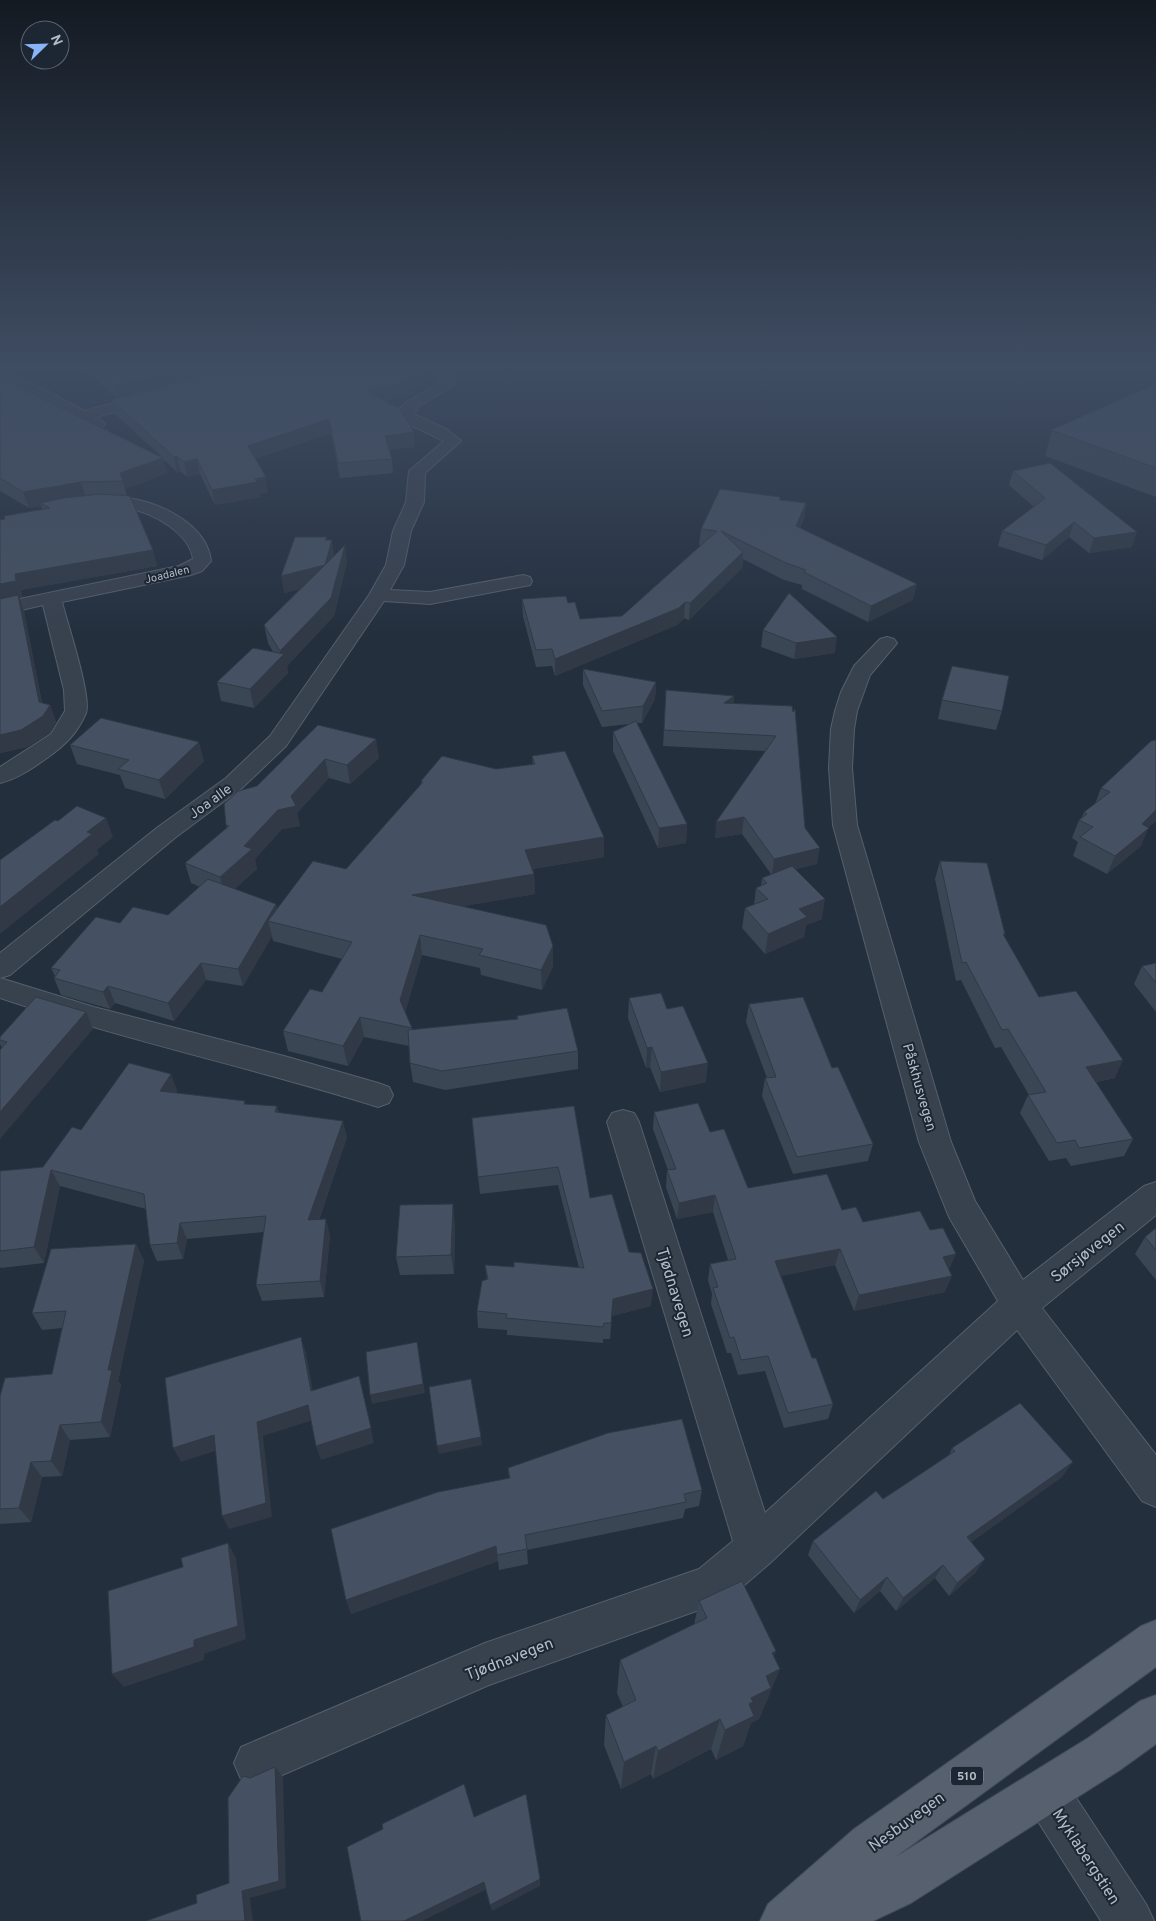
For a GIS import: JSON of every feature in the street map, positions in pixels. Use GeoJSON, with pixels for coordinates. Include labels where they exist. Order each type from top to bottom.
{"type":"FeatureCollection","features":[{"type":"Feature","properties":{"kind":"main road","name":"Nesbuvegen"},"geometry":{"type":"LineString","coordinates":[[786,1921],[871,1846],[1156,1641]]}},
{"type":"Feature","properties":{"kind":"main road"},"geometry":{"type":"LineString","coordinates":[[818,1921],[894,1886],[1045,1791],[1156,1718]]}},
{"type":"Feature","properties":{"kind":"street","name":"Joa alle"},"geometry":{"type":"LineString","coordinates":[[0,968],[167,832],[234,783],[278,741],[378,595],[395,565],[402,531],[415,502],[417,471],[437,455]]}},
{"type":"Feature","properties":{"kind":"street","name":"Joadalen"},"geometry":{"type":"LineString","coordinates":[[0,608],[184,571],[195,567],[202,561],[203,554],[198,542],[178,526],[154,511],[132,504],[121,503],[76,508]]}},
{"type":"Feature","properties":{"kind":"street"},"geometry":{"type":"LineString","coordinates":[[378,595],[430,598],[523,581]]}},
{"type":"Feature","properties":{"kind":"street"},"geometry":{"type":"LineString","coordinates":[[0,776],[27,761],[60,738],[76,711],[74,690],[51,598]]}},
{"type":"Feature","properties":{"kind":"street","name":"Påskhusvegen"},"geometry":{"type":"LineString","coordinates":[[887,643],[860,674],[844,713],[841,786],[846,825],[936,1142],[961,1207],[1019,1305],[1156,1487]]}},
{"type":"Feature","properties":{"kind":"street"},"geometry":{"type":"LineString","coordinates":[[0,988],[152,1034],[326,1078],[378,1095]]}},
{"type":"Feature","properties":{"kind":"street","name":"Tjødnavegen"},"geometry":{"type":"LineString","coordinates":[[623,1122],[756,1549]]}},
{"type":"Feature","properties":{"kind":"street","name":"Sørsjøvegen"},"geometry":{"type":"LineString","coordinates":[[1019,1305],[1156,1196]]}},
{"type":"Feature","properties":{"kind":"street","name":"Tjødnavegen"},"geometry":{"type":"LineString","coordinates":[[258,1764],[485,1665],[712,1585],[756,1549],[1019,1305]]}},
{"type":"Feature","properties":{"kind":"street","name":"Myklabergstien"},"geometry":{"type":"LineString","coordinates":[[1045,1791],[1129,1921]]}},
{"type":"Feature","properties":{"kind":"building"},"geometry":{"type":"Polygon","coordinates":[[[0,455],[156,455],[163,458],[120,473],[123,481],[81,482],[23,492],[0,478],[0,455]]]}},
{"type":"Feature","properties":{"kind":"building"},"geometry":{"type":"Polygon","coordinates":[[[171,455],[253,455],[266,477],[255,479],[257,482],[212,490],[197,459],[184,462],[177,456],[174,457],[171,455]]]}},
{"type":"Feature","properties":{"kind":"building"},"geometry":{"type":"Polygon","coordinates":[[[336,455],[391,455],[392,459],[338,463],[336,455]]]}},
{"type":"Feature","properties":{"kind":"building"},"geometry":{"type":"Polygon","coordinates":[[[1119,455],[1156,455],[1156,468],[1119,455]]]}},
{"type":"Feature","properties":{"kind":"building"},"geometry":{"type":"Polygon","coordinates":[[[1050,463],[1137,532],[1094,538],[1074,522],[1046,545],[1002,531],[1045,498],[1013,471],[1050,463]]]}},
{"type":"Feature","properties":{"kind":"building"},"geometry":{"type":"Polygon","coordinates":[[[720,489],[780,497],[780,500],[806,503],[796,526],[917,584],[871,606],[804,572],[806,570],[786,563],[721,531],[743,552],[690,603],[685,602],[679,608],[555,659],[552,649],[536,650],[522,599],[566,596],[568,603],[575,602],[580,619],[622,616],[717,531],[701,529],[720,489]]]}},
{"type":"Feature","properties":{"kind":"building"},"geometry":{"type":"Polygon","coordinates":[[[101,494],[130,496],[153,550],[15,574],[16,581],[0,584],[0,520],[5,519],[4,516],[50,508],[40,503],[101,494]]]}},
{"type":"Feature","properties":{"kind":"building"},"geometry":{"type":"Polygon","coordinates":[[[295,537],[327,537],[325,540],[332,540],[325,565],[281,576],[295,537]]]}},
{"type":"Feature","properties":{"kind":"building"},"geometry":{"type":"Polygon","coordinates":[[[345,545],[331,598],[280,651],[264,625],[345,545]]]}},
{"type":"Feature","properties":{"kind":"building"},"geometry":{"type":"Polygon","coordinates":[[[789,593],[837,637],[796,643],[763,630],[789,593]]]}},
{"type":"Feature","properties":{"kind":"building"},"geometry":{"type":"Polygon","coordinates":[[[18,595],[39,702],[50,705],[43,716],[21,730],[0,735],[0,599],[18,595]]]}},
{"type":"Feature","properties":{"kind":"building"},"geometry":{"type":"Polygon","coordinates":[[[253,648],[284,654],[250,689],[217,682],[253,648]]]}},
{"type":"Feature","properties":{"kind":"building"},"geometry":{"type":"Polygon","coordinates":[[[952,666],[1009,676],[1002,711],[942,700],[952,666]]]}},
{"type":"Feature","properties":{"kind":"building"},"geometry":{"type":"Polygon","coordinates":[[[583,669],[656,682],[643,706],[602,711],[583,669]]]}},
{"type":"Feature","properties":{"kind":"building"},"geometry":{"type":"Polygon","coordinates":[[[666,690],[734,696],[724,703],[792,706],[793,712],[795,709],[805,828],[820,848],[774,859],[744,817],[716,822],[776,736],[664,730],[666,690]]]}},
{"type":"Feature","properties":{"kind":"building"},"geometry":{"type":"Polygon","coordinates":[[[101,718],[199,742],[159,780],[118,769],[129,760],[70,745],[101,718]]]}},
{"type":"Feature","properties":{"kind":"building"},"geometry":{"type":"Polygon","coordinates":[[[636,721],[687,824],[659,828],[613,732],[636,721]]]}},
{"type":"Feature","properties":{"kind":"building"},"geometry":{"type":"Polygon","coordinates":[[[318,725],[376,739],[347,765],[325,759],[291,796],[296,806],[278,810],[244,846],[252,849],[220,877],[185,863],[229,826],[226,825],[224,804],[238,791],[257,786],[318,725]]]}},
{"type":"Feature","properties":{"kind":"building"},"geometry":{"type":"Polygon","coordinates":[[[1156,740],[1156,810],[1142,824],[1149,828],[1115,856],[1080,837],[1093,827],[1079,820],[1087,814],[1084,812],[1110,792],[1101,788],[1151,741],[1156,740]]]}},
{"type":"Feature","properties":{"kind":"building"},"geometry":{"type":"Polygon","coordinates":[[[565,751],[604,837],[525,850],[534,874],[412,895],[546,925],[553,946],[541,970],[479,955],[483,949],[420,935],[400,1000],[412,1028],[360,1017],[343,1046],[283,1031],[310,989],[322,992],[352,942],[268,921],[313,861],[346,869],[423,782],[421,781],[442,756],[496,769],[535,764],[532,756],[565,751]]]}},
{"type":"Feature","properties":{"kind":"building"},"geometry":{"type":"Polygon","coordinates":[[[77,806],[106,818],[87,832],[92,834],[0,907],[0,860],[77,806]]]}},
{"type":"Feature","properties":{"kind":"building"},"geometry":{"type":"Polygon","coordinates":[[[940,861],[987,863],[1005,934],[1003,934],[1039,997],[1076,991],[1123,1060],[1086,1067],[1133,1139],[1079,1148],[1075,1140],[1057,1143],[1028,1095],[1046,1092],[1008,1029],[1002,1030],[966,962],[962,963],[940,861]]]}},
{"type":"Feature","properties":{"kind":"building"},"geometry":{"type":"Polygon","coordinates":[[[792,866],[825,899],[799,909],[807,917],[768,934],[745,908],[768,899],[756,888],[767,883],[762,878],[792,866]]]}},
{"type":"Feature","properties":{"kind":"building"},"geometry":{"type":"Polygon","coordinates":[[[208,879],[276,904],[238,969],[201,963],[168,1003],[108,986],[103,992],[54,978],[60,970],[51,968],[96,917],[120,923],[133,907],[168,915],[208,879]]]}},
{"type":"Feature","properties":{"kind":"building"},"geometry":{"type":"Polygon","coordinates":[[[1156,963],[1156,983],[1142,966],[1156,963]]]}},
{"type":"Feature","properties":{"kind":"building"},"geometry":{"type":"Polygon","coordinates":[[[661,993],[667,1009],[683,1006],[708,1063],[661,1072],[652,1047],[647,1048],[629,998],[661,993]]]}},
{"type":"Feature","properties":{"kind":"building"},"geometry":{"type":"Polygon","coordinates":[[[36,997],[86,1012],[0,1112],[0,1050],[7,1042],[0,1040],[0,1037],[36,997]]]}},
{"type":"Feature","properties":{"kind":"building"},"geometry":{"type":"Polygon","coordinates":[[[803,997],[832,1068],[838,1067],[873,1144],[797,1157],[765,1078],[776,1077],[749,1004],[803,997]]]}},
{"type":"Feature","properties":{"kind":"building"},"geometry":{"type":"Polygon","coordinates":[[[567,1008],[578,1051],[442,1071],[410,1063],[408,1030],[518,1019],[517,1016],[567,1008]]]}},
{"type":"Feature","properties":{"kind":"building"},"geometry":{"type":"Polygon","coordinates":[[[129,1063],[171,1074],[160,1091],[245,1101],[244,1104],[277,1106],[275,1112],[343,1121],[308,1220],[326,1219],[320,1281],[256,1285],[266,1216],[180,1223],[177,1243],[150,1245],[144,1194],[51,1170],[34,1247],[0,1251],[0,1171],[43,1167],[72,1127],[81,1130],[129,1063]]]}},
{"type":"Feature","properties":{"kind":"building"},"geometry":{"type":"Polygon","coordinates":[[[698,1103],[710,1132],[724,1129],[748,1188],[827,1174],[842,1210],[856,1207],[863,1222],[920,1211],[930,1230],[943,1228],[956,1254],[943,1257],[952,1276],[859,1295],[840,1249],[775,1261],[812,1358],[816,1358],[833,1404],[788,1413],[768,1356],[741,1360],[734,1337],[730,1338],[713,1288],[718,1287],[710,1264],[736,1259],[715,1195],[679,1203],[667,1170],[676,1169],[654,1112],[698,1103]]]}},
{"type":"Feature","properties":{"kind":"building"},"geometry":{"type":"Polygon","coordinates":[[[574,1106],[590,1198],[612,1194],[629,1252],[641,1253],[653,1289],[613,1299],[611,1323],[604,1323],[603,1327],[506,1318],[507,1314],[477,1311],[482,1281],[488,1279],[485,1265],[514,1267],[514,1262],[584,1268],[558,1167],[478,1177],[472,1118],[574,1106]]]}},
{"type":"Feature","properties":{"kind":"building"},"geometry":{"type":"Polygon","coordinates":[[[453,1204],[451,1255],[396,1257],[400,1205],[453,1204]]]}},
{"type":"Feature","properties":{"kind":"building"},"geometry":{"type":"Polygon","coordinates":[[[1156,1228],[1156,1250],[1145,1237],[1156,1228]]]}},
{"type":"Feature","properties":{"kind":"building"},"geometry":{"type":"Polygon","coordinates":[[[136,1244],[108,1370],[112,1370],[101,1422],[60,1425],[51,1461],[31,1462],[19,1508],[0,1509],[0,1396],[5,1378],[52,1374],[66,1311],[32,1313],[51,1249],[136,1244]]]}},
{"type":"Feature","properties":{"kind":"building"},"geometry":{"type":"Polygon","coordinates":[[[301,1337],[311,1391],[359,1376],[371,1428],[316,1446],[308,1405],[257,1422],[266,1503],[222,1516],[214,1435],[173,1448],[165,1378],[301,1337]]]}},
{"type":"Feature","properties":{"kind":"building"},"geometry":{"type":"Polygon","coordinates":[[[417,1342],[423,1384],[370,1395],[366,1352],[417,1342]]]}},
{"type":"Feature","properties":{"kind":"building"},"geometry":{"type":"Polygon","coordinates":[[[471,1379],[481,1437],[437,1446],[429,1387],[471,1379]]]}},
{"type":"Feature","properties":{"kind":"building"},"geometry":{"type":"Polygon","coordinates":[[[1020,1403],[1073,1462],[967,1537],[985,1559],[957,1583],[943,1565],[903,1598],[887,1577],[860,1600],[813,1541],[876,1491],[883,1499],[955,1451],[952,1448],[1020,1403]]]}},
{"type":"Feature","properties":{"kind":"building"},"geometry":{"type":"Polygon","coordinates":[[[682,1419],[702,1490],[684,1494],[686,1502],[525,1535],[527,1549],[497,1555],[496,1546],[346,1600],[331,1529],[438,1492],[510,1478],[508,1468],[608,1433],[682,1419]]]}},
{"type":"Feature","properties":{"kind":"building"},"geometry":{"type":"Polygon","coordinates":[[[228,1543],[238,1626],[194,1640],[194,1647],[112,1674],[108,1591],[183,1567],[181,1558],[228,1543]]]}},
{"type":"Feature","properties":{"kind":"building"},"geometry":{"type":"Polygon","coordinates":[[[742,1581],[776,1651],[772,1653],[780,1669],[766,1676],[771,1688],[751,1698],[753,1702],[749,1704],[754,1716],[725,1730],[720,1719],[658,1751],[656,1746],[624,1762],[606,1715],[636,1700],[620,1660],[707,1618],[699,1601],[742,1581]]]}},
{"type":"Feature","properties":{"kind":"building"},"geometry":{"type":"Polygon","coordinates":[[[275,1767],[279,1881],[242,1891],[245,1921],[146,1921],[197,1903],[196,1895],[229,1883],[228,1798],[243,1776],[250,1778],[275,1767]]]}},
{"type":"Feature","properties":{"kind":"building"},"geometry":{"type":"Polygon","coordinates":[[[464,1784],[474,1817],[526,1794],[540,1879],[490,1905],[484,1882],[404,1921],[361,1921],[347,1847],[383,1829],[382,1824],[464,1784]]]}}]}
